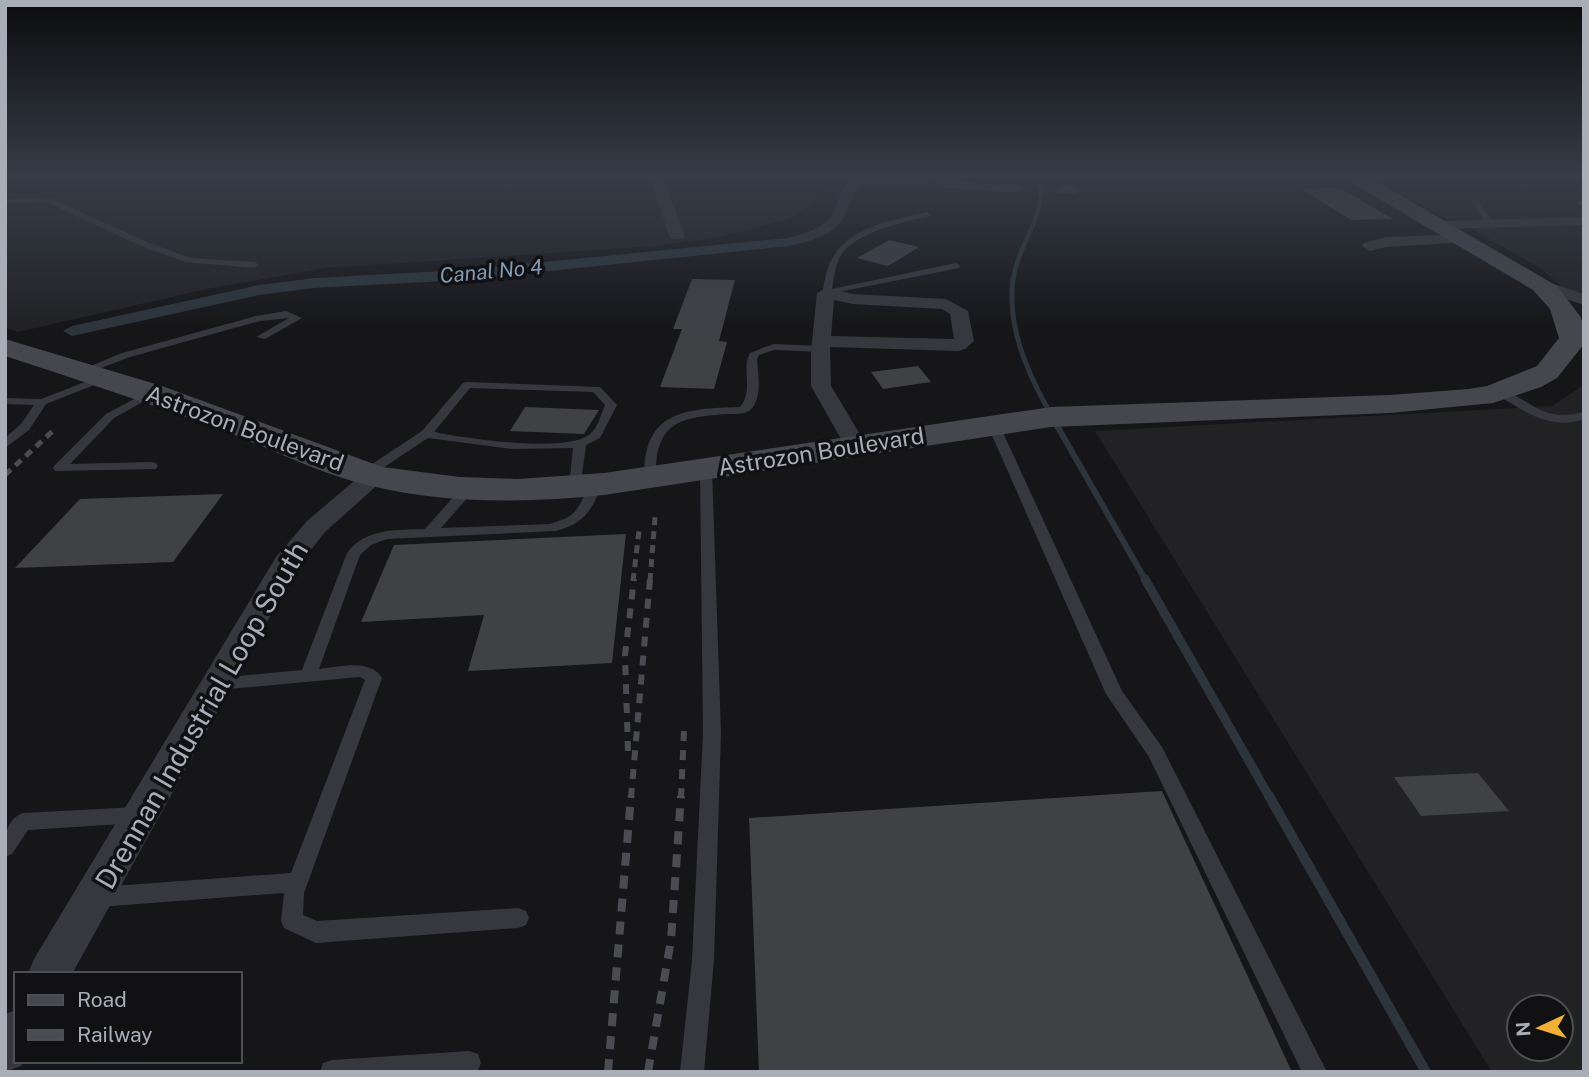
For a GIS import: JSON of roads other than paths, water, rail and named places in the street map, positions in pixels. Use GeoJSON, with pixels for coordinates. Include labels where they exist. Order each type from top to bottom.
{"type":"FeatureCollection","features":[{"type":"Feature","properties":{"kind":"main road","name":"Astrozon Boulevard"},"geometry":{"type":"LineString","coordinates":[[5,347],[151,393],[371,474],[413,484],[469,488],[586,486],[1001,423],[1089,414],[1390,404],[1469,398],[1500,392],[1547,372],[1578,341],[1567,313],[1542,285],[1446,227]]}},
{"type":"Feature","properties":{"kind":"street"},"geometry":{"type":"LineString","coordinates":[[674,227],[677,236]]}},
{"type":"Feature","properties":{"kind":"street"},"geometry":{"type":"LineString","coordinates":[[1370,246],[1387,242],[1467,239]]}},
{"type":"Feature","properties":{"kind":"street"},"geometry":{"type":"LineString","coordinates":[[1542,285],[1584,300]]}},
{"type":"Feature","properties":{"kind":"street"},"geometry":{"type":"LineString","coordinates":[[822,345],[958,345],[964,341],[959,310],[946,304],[853,299],[826,293],[822,345],[821,386],[856,446]]}},
{"type":"Feature","properties":{"kind":"street","name":"Drennan Industrial Loop South"},"geometry":{"type":"LineString","coordinates":[[51,972],[304,537],[371,474]]}},
{"type":"Feature","properties":{"kind":"lane"},"geometry":{"type":"LineString","coordinates":[[107,227],[188,260],[255,265]]}},
{"type":"Feature","properties":{"kind":"lane"},"geometry":{"type":"LineString","coordinates":[[884,227],[848,242],[835,259],[826,293],[956,266]]}},
{"type":"Feature","properties":{"kind":"lane"},"geometry":{"type":"LineString","coordinates":[[5,444],[25,427],[42,402],[126,355],[259,318],[286,314],[297,318],[261,337]]}},
{"type":"Feature","properties":{"kind":"lane"},"geometry":{"type":"LineString","coordinates":[[650,477],[653,445],[659,432],[669,423],[696,414],[743,410],[749,406],[752,399],[752,359],[755,354],[773,347],[822,345]]}},
{"type":"Feature","properties":{"kind":"lane"},"geometry":{"type":"LineString","coordinates":[[371,474],[426,434],[467,385],[596,390],[611,405],[595,437],[580,444],[514,446],[426,434]]}},
{"type":"Feature","properties":{"kind":"lane"},"geometry":{"type":"LineString","coordinates":[[1500,392],[1545,418],[1579,418],[1584,415]]}},
{"type":"Feature","properties":{"kind":"lane"},"geometry":{"type":"LineString","coordinates":[[151,393],[110,416],[59,468],[152,466]]}},
{"type":"Feature","properties":{"kind":"lane"},"geometry":{"type":"LineString","coordinates":[[5,401],[42,402]]}},
{"type":"Feature","properties":{"kind":"lane"},"geometry":{"type":"LineString","coordinates":[[1001,423],[1115,694],[1156,752],[1315,1072]]}},
{"type":"Feature","properties":{"kind":"lane"},"geometry":{"type":"LineString","coordinates":[[308,676],[354,553],[366,542],[384,535],[551,528],[572,523],[583,514],[586,486],[580,444]]}},
{"type":"Feature","properties":{"kind":"lane"},"geometry":{"type":"LineString","coordinates":[[692,1072],[703,960],[712,733],[706,469]]}},
{"type":"Feature","properties":{"kind":"lane"},"geometry":{"type":"LineString","coordinates":[[429,533],[469,488]]}},
{"type":"Feature","properties":{"kind":"lane"},"geometry":{"type":"LineString","coordinates":[[217,684],[363,671],[374,678],[294,893],[292,920],[316,932],[518,918]]}},
{"type":"Feature","properties":{"kind":"lane"},"geometry":{"type":"LineString","coordinates":[[5,848],[23,822],[141,815]]}},
{"type":"Feature","properties":{"kind":"lane"},"geometry":{"type":"LineString","coordinates":[[94,898],[298,882]]}},
{"type":"Feature","properties":{"kind":"lane"},"geometry":{"type":"LineString","coordinates":[[332,1072],[469,1063]]}},
{"type":"Feature","properties":{"kind":"waterway","name":"Canal No 4"},"geometry":{"type":"LineString","coordinates":[[72,331],[259,290],[314,283],[463,275],[789,242],[828,227]]}},
{"type":"Feature","properties":{"kind":"waterway"},"geometry":{"type":"LineString","coordinates":[[1013,280],[1020,253],[1031,227]]}},
{"type":"Feature","properties":{"kind":"waterway"},"geometry":{"type":"LineString","coordinates":[[1013,278],[1013,313],[1020,347],[1049,411]]}},
{"type":"Feature","properties":{"kind":"waterway"},"geometry":{"type":"LineString","coordinates":[[1048,410],[1146,581]]}},
{"type":"Feature","properties":{"kind":"waterway"},"geometry":{"type":"LineString","coordinates":[[1145,579],[1270,798]]}},
{"type":"Feature","properties":{"kind":"waterway"},"geometry":{"type":"LineString","coordinates":[[1269,796],[1426,1072]]}},
{"type":"Feature","properties":{"kind":"railway"},"geometry":{"type":"LineString","coordinates":[[5,475],[55,429]]}},
{"type":"Feature","properties":{"kind":"railway"},"geometry":{"type":"LineString","coordinates":[[650,581],[655,517]]}},
{"type":"Feature","properties":{"kind":"railway"},"geometry":{"type":"LineString","coordinates":[[633,581],[639,531]]}},
{"type":"Feature","properties":{"kind":"railway"},"geometry":{"type":"LineString","coordinates":[[628,751],[625,655],[634,579]]}},
{"type":"Feature","properties":{"kind":"railway"},"geometry":{"type":"LineString","coordinates":[[631,798],[650,579]]}},
{"type":"Feature","properties":{"kind":"railway"},"geometry":{"type":"LineString","coordinates":[[681,798],[684,730]]}},
{"type":"Feature","properties":{"kind":"railway"},"geometry":{"type":"LineString","coordinates":[[608,1072],[631,796]]}},
{"type":"Feature","properties":{"kind":"railway"},"geometry":{"type":"LineString","coordinates":[[648,1072],[671,940],[681,796]]}}]}
